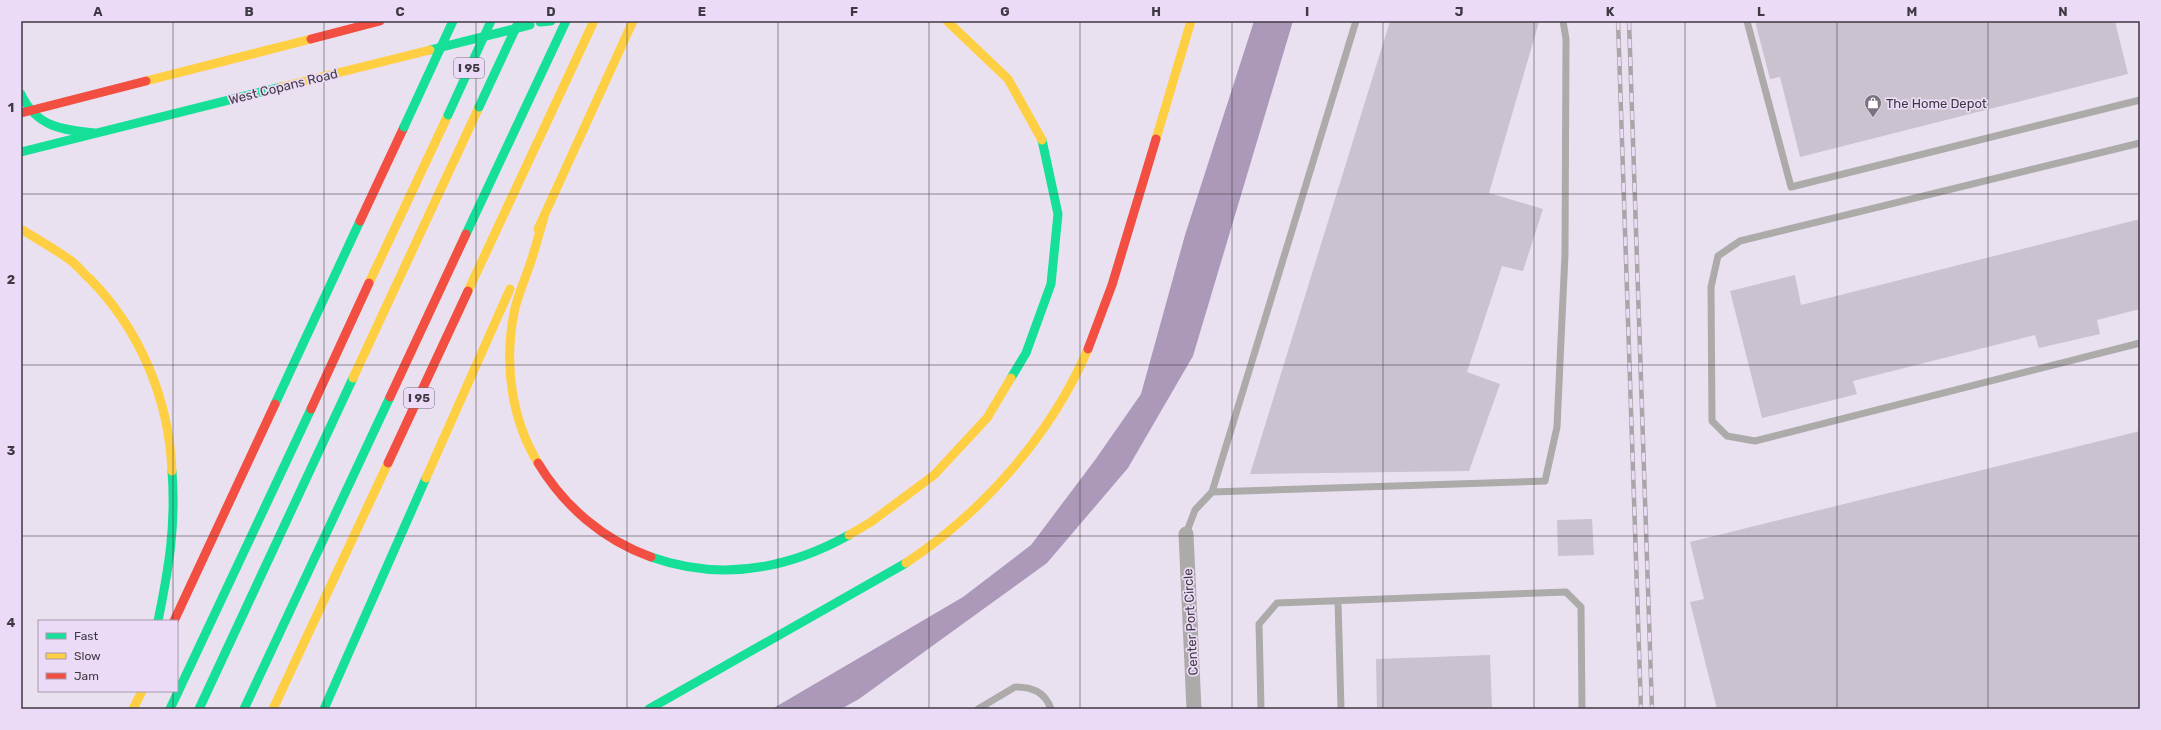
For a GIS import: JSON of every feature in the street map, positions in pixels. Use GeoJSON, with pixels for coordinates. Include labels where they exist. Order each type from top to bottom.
{"type":"FeatureCollection","features":[{"type":"Feature","properties":{"kind":"main road"},"geometry":{"type":"LineString","coordinates":[[26,112],[380,21]]}},
{"type":"Feature","properties":{"kind":"main road"},"geometry":{"type":"LineString","coordinates":[[174,620],[453,21]]}},
{"type":"Feature","properties":{"kind":"main road","name":"I 95"},"geometry":{"type":"LineString","coordinates":[[178,692],[491,21]]}},
{"type":"Feature","properties":{"kind":"main road"},"geometry":{"type":"LineString","coordinates":[[199,709],[519,21]]}},
{"type":"Feature","properties":{"kind":"main road","name":"West Copans Road"},"geometry":{"type":"LineString","coordinates":[[21,152],[551,21]]}},
{"type":"Feature","properties":{"kind":"main road"},"geometry":{"type":"LineString","coordinates":[[244,709],[566,21]]}},
{"type":"Feature","properties":{"kind":"main road","name":"I 95"},"geometry":{"type":"LineString","coordinates":[[273,709],[594,21]]}},
{"type":"Feature","properties":{"kind":"main road"},"geometry":{"type":"LineString","coordinates":[[324,709],[515,277],[544,217],[633,21]]}},
{"type":"Feature","properties":{"kind":"main road"},"geometry":{"type":"LineString","coordinates":[[544,217],[516,304],[508,364],[514,410],[524,440],[540,471],[560,496],[589,523],[621,545],[679,566],[717,571],[755,569],[787,562],[827,546],[864,526],[907,498],[926,483],[962,446],[990,412],[1009,384],[1034,338],[1050,293],[1058,252],[1059,229],[1055,186],[1046,147],[1031,117],[1005,76],[976,44],[947,21]]}},
{"type":"Feature","properties":{"kind":"main road"},"geometry":{"type":"LineString","coordinates":[[649,709],[907,562],[930,546],[972,512],[992,492],[1028,449],[1063,398],[1078,372],[1099,323],[1119,263],[1191,21]]}},
{"type":"Feature","properties":{"kind":"main road"},"geometry":{"type":"LineString","coordinates":[[21,94],[26,112],[54,128],[95,133]]}},
{"type":"Feature","properties":{"kind":"main road"},"geometry":{"type":"LineString","coordinates":[[21,229],[66,255],[108,295],[138,341],[153,377],[169,438],[175,515],[169,572],[158,620]]}},
{"type":"Feature","properties":{"kind":"main road"},"geometry":{"type":"LineString","coordinates":[[124,709],[132,692]]}},
{"type":"Feature","properties":{"kind":"main road"},"geometry":{"type":"LineString","coordinates":[[133,709],[142,692]]}},
{"type":"Feature","properties":{"kind":"main road","name":"I 95"},"geometry":{"type":"LineString","coordinates":[[170,709],[178,692]]}},
{"type":"Feature","properties":{"kind":"street","name":"Center Port Circle"},"geometry":{"type":"LineString","coordinates":[[1186,534],[1194,709]]}},
{"type":"Feature","properties":{"kind":"lane"},"geometry":{"type":"LineString","coordinates":[[1186,534],[1195,510],[1212,492],[1356,21]]}},
{"type":"Feature","properties":{"kind":"lane"},"geometry":{"type":"LineString","coordinates":[[1212,492],[1545,481],[1557,426],[1565,254],[1566,39],[1563,21]]}},
{"type":"Feature","properties":{"kind":"lane"},"geometry":{"type":"LineString","coordinates":[[1747,21],[1791,187],[2140,100]]}},
{"type":"Feature","properties":{"kind":"lane"},"geometry":{"type":"LineString","coordinates":[[2140,143],[1740,241],[1718,256],[1712,287],[1712,421],[1727,436],[1755,441],[2140,343]]}},
{"type":"Feature","properties":{"kind":"lane"},"geometry":{"type":"LineString","coordinates":[[1262,709],[1259,624],[1277,603],[1566,592],[1581,607],[1582,709]]}},
{"type":"Feature","properties":{"kind":"lane"},"geometry":{"type":"LineString","coordinates":[[1338,601],[1341,709]]}},
{"type":"Feature","properties":{"kind":"lane"},"geometry":{"type":"LineString","coordinates":[[978,709],[1015,686],[1039,691],[1048,701],[1051,709]]}},
{"type":"Feature","properties":{"kind":"shaded area"},"geometry":{"type":"Polygon","coordinates":[[[1254,21],[1293,21],[1193,356],[1128,468],[1047,563],[859,699],[841,709],[772,709],[963,597],[1031,545],[1095,460],[1141,394],[1185,235],[1254,21]]]}},
{"type":"Feature","properties":{"kind":"building"},"geometry":{"type":"Polygon","coordinates":[[[1390,21],[1539,22],[1489,193],[1543,209],[1523,271],[1502,266],[1467,372],[1500,384],[1469,471],[1250,474],[1390,21]]]}},
{"type":"Feature","properties":{"kind":"building","name":"The Home Depot"},"geometry":{"type":"Polygon","coordinates":[[[1755,21],[2115,21],[2128,74],[1800,157],[1780,77],[1770,79],[1755,21]]]}},
{"type":"Feature","properties":{"kind":"building"},"geometry":{"type":"Polygon","coordinates":[[[2140,219],[2140,309],[2097,320],[2100,334],[2039,348],[2035,335],[1853,381],[1857,394],[1762,418],[1730,291],[1795,275],[1801,305],[2140,219]]]}},
{"type":"Feature","properties":{"kind":"building"},"geometry":{"type":"Polygon","coordinates":[[[2140,431],[2140,709],[1717,709],[1690,602],[1704,599],[1690,542],[2140,431]]]}},
{"type":"Feature","properties":{"kind":"building"},"geometry":{"type":"Polygon","coordinates":[[[1592,519],[1594,555],[1558,556],[1557,520],[1592,519]]]}},
{"type":"Feature","properties":{"kind":"building"},"geometry":{"type":"Polygon","coordinates":[[[1490,655],[1492,709],[1377,709],[1376,659],[1490,655]]]}},
{"type":"Feature","properties":{"kind":"railway"},"geometry":{"type":"LineString","coordinates":[[1618,21],[1641,709]]}},
{"type":"Feature","properties":{"kind":"railway"},"geometry":{"type":"LineString","coordinates":[[1629,21],[1652,709]]}},
{"type":"Feature","properties":{"kind":"traffic: fast"},"geometry":{"type":"LineString","coordinates":[[404,127],[453,21]]}},
{"type":"Feature","properties":{"kind":"traffic: fast"},"geometry":{"type":"LineString","coordinates":[[448,115],[491,21]]}},
{"type":"Feature","properties":{"kind":"traffic: fast"},"geometry":{"type":"LineString","coordinates":[[479,107],[519,21]]}},
{"type":"Feature","properties":{"kind":"traffic: fast"},"geometry":{"type":"LineString","coordinates":[[540,22],[551,21]]}},
{"type":"Feature","properties":{"kind":"traffic: fast"},"geometry":{"type":"LineString","coordinates":[[466,234],[566,21]]}},
{"type":"Feature","properties":{"kind":"traffic: fast"},"geometry":{"type":"LineString","coordinates":[[430,50],[530,25]]}},
{"type":"Feature","properties":{"kind":"traffic: fast"},"geometry":{"type":"LineString","coordinates":[[21,152],[281,87]]}},
{"type":"Feature","properties":{"kind":"traffic: fast"},"geometry":{"type":"LineString","coordinates":[[21,94],[34,114],[51,125],[95,133]]}},
{"type":"Feature","properties":{"kind":"traffic: fast"},"geometry":{"type":"LineString","coordinates":[[1011,378],[1026,353],[1051,284],[1058,214],[1042,140]]}},
{"type":"Feature","properties":{"kind":"traffic: fast"},"geometry":{"type":"LineString","coordinates":[[275,404],[360,221]]}},
{"type":"Feature","properties":{"kind":"traffic: fast"},"geometry":{"type":"LineString","coordinates":[[199,709],[353,378]]}},
{"type":"Feature","properties":{"kind":"traffic: fast"},"geometry":{"type":"LineString","coordinates":[[244,709],[390,397]]}},
{"type":"Feature","properties":{"kind":"traffic: fast"},"geometry":{"type":"LineString","coordinates":[[178,692],[311,409]]}},
{"type":"Feature","properties":{"kind":"traffic: fast"},"geometry":{"type":"LineString","coordinates":[[158,620],[171,546],[173,510],[172,471]]}},
{"type":"Feature","properties":{"kind":"traffic: fast"},"geometry":{"type":"LineString","coordinates":[[324,709],[426,478]]}},
{"type":"Feature","properties":{"kind":"traffic: fast"},"geometry":{"type":"LineString","coordinates":[[651,557],[702,569],[727,570],[752,568],[777,564],[801,557],[849,535]]}},
{"type":"Feature","properties":{"kind":"traffic: fast"},"geometry":{"type":"LineString","coordinates":[[649,709],[906,563]]}},
{"type":"Feature","properties":{"kind":"traffic: fast"},"geometry":{"type":"LineString","coordinates":[[170,709],[178,692]]}},
{"type":"Feature","properties":{"kind":"traffic: slow"},"geometry":{"type":"LineString","coordinates":[[468,291],[594,21]]}},
{"type":"Feature","properties":{"kind":"traffic: slow"},"geometry":{"type":"LineString","coordinates":[[538,229],[633,21]]}},
{"type":"Feature","properties":{"kind":"traffic: slow"},"geometry":{"type":"LineString","coordinates":[[947,21],[1008,79],[1042,140]]}},
{"type":"Feature","properties":{"kind":"traffic: slow"},"geometry":{"type":"LineString","coordinates":[[1156,139],[1191,21]]}},
{"type":"Feature","properties":{"kind":"traffic: slow"},"geometry":{"type":"LineString","coordinates":[[146,81],[311,39]]}},
{"type":"Feature","properties":{"kind":"traffic: slow"},"geometry":{"type":"LineString","coordinates":[[281,87],[430,50]]}},
{"type":"Feature","properties":{"kind":"traffic: slow"},"geometry":{"type":"LineString","coordinates":[[353,378],[479,107]]}},
{"type":"Feature","properties":{"kind":"traffic: slow"},"geometry":{"type":"LineString","coordinates":[[369,283],[448,115]]}},
{"type":"Feature","properties":{"kind":"traffic: slow"},"geometry":{"type":"LineString","coordinates":[[538,463],[521,428],[516,409],[510,371],[510,351],[515,307],[544,217]]}},
{"type":"Feature","properties":{"kind":"traffic: slow"},"geometry":{"type":"LineString","coordinates":[[21,229],[75,264],[108,299],[123,320],[149,367],[158,392],[170,444],[172,471]]}},
{"type":"Feature","properties":{"kind":"traffic: slow"},"geometry":{"type":"LineString","coordinates":[[426,478],[510,289]]}},
{"type":"Feature","properties":{"kind":"traffic: slow"},"geometry":{"type":"LineString","coordinates":[[906,563],[962,520],[988,496],[1012,469],[1055,412],[1073,381],[1088,349]]}},
{"type":"Feature","properties":{"kind":"traffic: slow"},"geometry":{"type":"LineString","coordinates":[[849,535],[871,522],[934,475],[987,418],[1011,378]]}},
{"type":"Feature","properties":{"kind":"traffic: slow"},"geometry":{"type":"LineString","coordinates":[[273,709],[388,463]]}},
{"type":"Feature","properties":{"kind":"traffic: slow"},"geometry":{"type":"LineString","coordinates":[[133,709],[142,692]]}},
{"type":"Feature","properties":{"kind":"traffic: jam"},"geometry":{"type":"LineString","coordinates":[[311,39],[380,21]]}},
{"type":"Feature","properties":{"kind":"traffic: jam"},"geometry":{"type":"LineString","coordinates":[[21,113],[146,81]]}},
{"type":"Feature","properties":{"kind":"traffic: jam"},"geometry":{"type":"LineString","coordinates":[[360,221],[404,127]]}},
{"type":"Feature","properties":{"kind":"traffic: jam"},"geometry":{"type":"LineString","coordinates":[[1088,349],[1112,285],[1156,139]]}},
{"type":"Feature","properties":{"kind":"traffic: jam"},"geometry":{"type":"LineString","coordinates":[[390,397],[466,234]]}},
{"type":"Feature","properties":{"kind":"traffic: jam"},"geometry":{"type":"LineString","coordinates":[[311,409],[369,283]]}},
{"type":"Feature","properties":{"kind":"traffic: jam"},"geometry":{"type":"LineString","coordinates":[[388,463],[468,291]]}},
{"type":"Feature","properties":{"kind":"traffic: jam"},"geometry":{"type":"LineString","coordinates":[[174,620],[275,404]]}},
{"type":"Feature","properties":{"kind":"traffic: jam"},"geometry":{"type":"LineString","coordinates":[[538,463],[548,479],[586,520],[617,541],[633,550],[651,557]]}},
{"type":"Feature","properties":{"kind":"place","name":"The Home Depot"},"geometry":{"type":"Point","coordinates":[1873,118]}}]}
